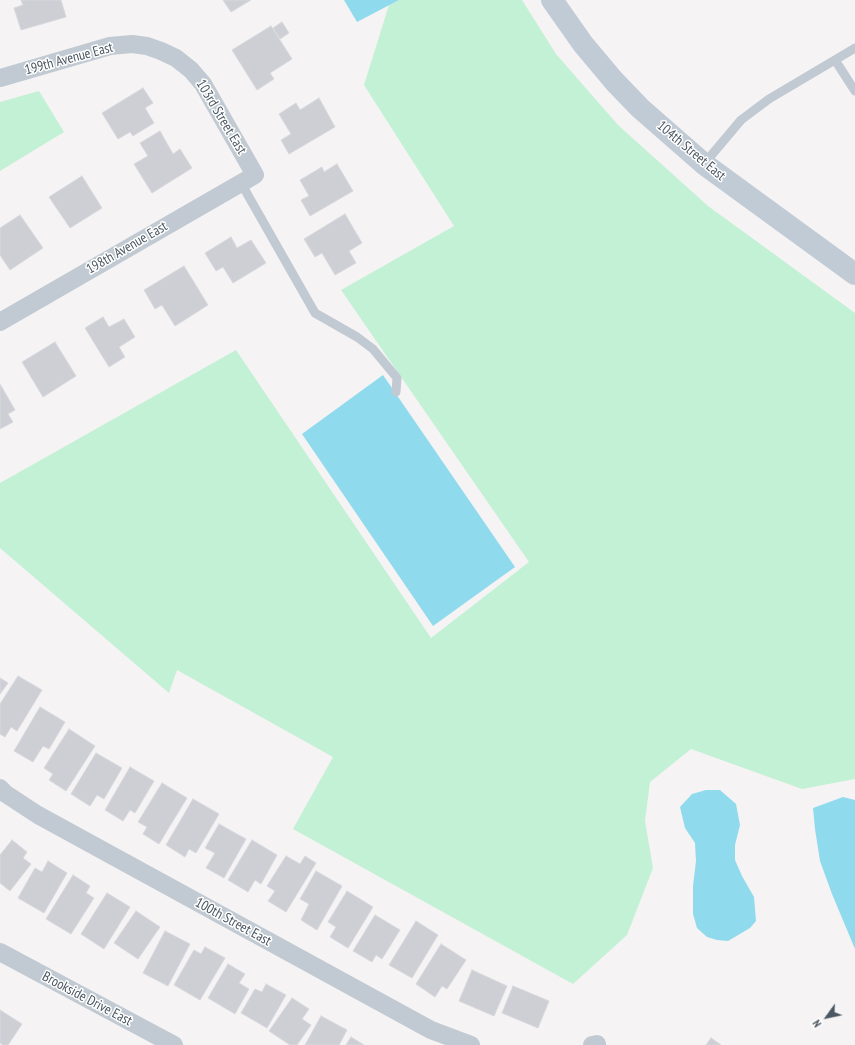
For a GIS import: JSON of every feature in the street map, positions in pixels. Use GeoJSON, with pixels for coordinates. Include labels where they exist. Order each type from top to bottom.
{"type":"FeatureCollection","features":[{"type":"Feature","properties":{"kind":"street","name":"104th Street East"},"geometry":{"type":"LineString","coordinates":[[552,0],[583,44],[614,81],[640,108],[704,164],[855,274]]}},
{"type":"Feature","properties":{"kind":"street","name":"199th Avenue East"},"geometry":{"type":"LineString","coordinates":[[0,78],[110,46],[132,44],[147,46],[161,51]]}},
{"type":"Feature","properties":{"kind":"street","name":"103rd Street East"},"geometry":{"type":"LineString","coordinates":[[161,51],[176,58],[191,70],[203,84],[248,179]]}},
{"type":"Feature","properties":{"kind":"street","name":"198th Avenue East"},"geometry":{"type":"LineString","coordinates":[[0,322],[248,179]]}},
{"type":"Feature","properties":{"kind":"street","name":"100th Street East"},"geometry":{"type":"LineString","coordinates":[[0,788],[6,794],[38,815],[428,1038],[471,1045]]}},
{"type":"Feature","properties":{"kind":"street","name":"Brookside Drive East"},"geometry":{"type":"LineString","coordinates":[[0,952],[174,1045]]}},
{"type":"Feature","properties":{"kind":"lane"},"geometry":{"type":"LineString","coordinates":[[704,164],[741,120],[769,99],[855,48]]}},
{"type":"Feature","properties":{"kind":"lane"},"geometry":{"type":"LineString","coordinates":[[835,60],[855,91]]}},
{"type":"Feature","properties":{"kind":"lane"},"geometry":{"type":"LineString","coordinates":[[248,179],[314,313],[357,337],[373,349],[397,378],[396,392]]}},
{"type":"Feature","properties":{"kind":"green space"},"geometry":{"type":"Polygon","coordinates":[[[399,0],[522,0],[556,54],[618,125],[708,206],[855,313],[855,779],[802,789],[691,749],[650,782],[645,821],[653,868],[627,935],[573,984],[293,829],[333,757],[177,670],[169,693],[0,548],[0,483],[236,350],[431,638],[529,562],[341,290],[454,226],[364,85],[389,5],[399,0]]]}},
{"type":"Feature","properties":{"kind":"green space"},"geometry":{"type":"Polygon","coordinates":[[[39,91],[64,132],[0,171],[0,102],[39,91]]]}},
{"type":"Feature","properties":{"kind":"water"},"geometry":{"type":"Polygon","coordinates":[[[344,0],[399,0],[357,22],[344,0]]]}},
{"type":"Feature","properties":{"kind":"water"},"geometry":{"type":"Polygon","coordinates":[[[383,375],[515,567],[433,626],[302,434],[383,375]]]}},
{"type":"Feature","properties":{"kind":"water"},"geometry":{"type":"Polygon","coordinates":[[[706,790],[720,790],[736,804],[740,825],[735,845],[735,860],[754,897],[756,921],[750,928],[728,941],[707,937],[697,928],[693,914],[693,886],[696,861],[695,843],[685,828],[680,807],[692,794],[706,790]]]}},
{"type":"Feature","properties":{"kind":"water"},"geometry":{"type":"Polygon","coordinates":[[[843,797],[855,800],[855,949],[820,861],[813,808],[843,797]]]}},
{"type":"Feature","properties":{"kind":"building"},"geometry":{"type":"Polygon","coordinates":[[[21,0],[61,0],[66,17],[21,30],[14,8],[23,5],[21,0]]]}},
{"type":"Feature","properties":{"kind":"building"},"geometry":{"type":"Polygon","coordinates":[[[223,0],[251,0],[231,12],[223,0]]]}},
{"type":"Feature","properties":{"kind":"building"},"geometry":{"type":"Polygon","coordinates":[[[282,22],[289,33],[280,39],[273,28],[282,22]]]}},
{"type":"Feature","properties":{"kind":"building"},"geometry":{"type":"Polygon","coordinates":[[[271,26],[292,59],[270,73],[274,79],[257,90],[232,50],[271,26]]]}},
{"type":"Feature","properties":{"kind":"building"},"geometry":{"type":"Polygon","coordinates":[[[143,88],[153,103],[145,108],[154,123],[133,136],[130,132],[118,139],[102,113],[143,88]]]}},
{"type":"Feature","properties":{"kind":"building"},"geometry":{"type":"Polygon","coordinates":[[[319,98],[335,127],[289,154],[281,140],[291,134],[279,114],[296,103],[300,110],[319,98]]]}},
{"type":"Feature","properties":{"kind":"building"},"geometry":{"type":"Polygon","coordinates":[[[160,131],[173,154],[180,149],[192,168],[152,193],[134,164],[148,156],[140,143],[160,131]]]}},
{"type":"Feature","properties":{"kind":"building"},"geometry":{"type":"Polygon","coordinates":[[[337,164],[353,191],[310,216],[301,200],[309,196],[300,180],[322,167],[324,172],[337,164]]]}},
{"type":"Feature","properties":{"kind":"building"},"geometry":{"type":"Polygon","coordinates":[[[82,176],[102,208],[70,228],[49,197],[82,176]]]}},
{"type":"Feature","properties":{"kind":"building"},"geometry":{"type":"Polygon","coordinates":[[[345,214],[362,243],[349,251],[356,263],[335,275],[322,253],[315,257],[304,239],[345,214]]]}},
{"type":"Feature","properties":{"kind":"building"},"geometry":{"type":"Polygon","coordinates":[[[20,215],[43,248],[10,270],[0,255],[0,228],[20,215]]]}},
{"type":"Feature","properties":{"kind":"building"},"geometry":{"type":"Polygon","coordinates":[[[231,237],[237,248],[251,240],[266,263],[233,283],[223,267],[216,271],[205,253],[231,237]]]}},
{"type":"Feature","properties":{"kind":"building"},"geometry":{"type":"Polygon","coordinates":[[[184,266],[208,305],[175,326],[162,305],[155,309],[144,290],[184,266]]]}},
{"type":"Feature","properties":{"kind":"building"},"geometry":{"type":"Polygon","coordinates":[[[103,317],[109,327],[124,319],[135,337],[119,347],[125,357],[109,367],[85,328],[103,317]]]}},
{"type":"Feature","properties":{"kind":"building"},"geometry":{"type":"Polygon","coordinates":[[[55,342],[76,376],[43,397],[22,362],[55,342]]]}},
{"type":"Feature","properties":{"kind":"building"},"geometry":{"type":"Polygon","coordinates":[[[0,384],[15,410],[8,414],[13,422],[0,429],[0,384]]]}},
{"type":"Feature","properties":{"kind":"building"},"geometry":{"type":"Polygon","coordinates":[[[18,676],[42,690],[17,731],[11,727],[5,737],[0,734],[0,704],[18,676]]]}},
{"type":"Feature","properties":{"kind":"building"},"geometry":{"type":"Polygon","coordinates":[[[0,678],[8,683],[0,694],[0,678]]]}},
{"type":"Feature","properties":{"kind":"building"},"geometry":{"type":"Polygon","coordinates":[[[40,707],[65,722],[49,749],[43,746],[33,762],[14,751],[40,707]]]}},
{"type":"Feature","properties":{"kind":"building"},"geometry":{"type":"Polygon","coordinates":[[[69,729],[95,746],[66,791],[49,780],[53,774],[44,768],[69,729]]]}},
{"type":"Feature","properties":{"kind":"building"},"geometry":{"type":"Polygon","coordinates":[[[96,753],[122,768],[104,799],[97,795],[90,806],[71,794],[96,753]]]}},
{"type":"Feature","properties":{"kind":"building"},"geometry":{"type":"Polygon","coordinates":[[[130,767],[154,781],[135,813],[130,810],[123,821],[105,810],[130,767]]]}},
{"type":"Feature","properties":{"kind":"building"},"geometry":{"type":"Polygon","coordinates":[[[162,783],[187,798],[159,844],[143,834],[147,827],[138,822],[162,783]]]}},
{"type":"Feature","properties":{"kind":"building"},"geometry":{"type":"Polygon","coordinates":[[[193,799],[219,814],[196,853],[189,849],[185,857],[166,845],[193,799]]]}},
{"type":"Feature","properties":{"kind":"building"},"geometry":{"type":"Polygon","coordinates":[[[219,824],[246,839],[224,878],[206,868],[215,853],[205,848],[219,824]]]}},
{"type":"Feature","properties":{"kind":"building"},"geometry":{"type":"Polygon","coordinates":[[[12,840],[27,852],[23,858],[31,864],[10,891],[0,883],[0,855],[12,840]]]}},
{"type":"Feature","properties":{"kind":"building"},"geometry":{"type":"Polygon","coordinates":[[[252,840],[277,855],[261,884],[255,880],[248,892],[228,880],[252,840]]]}},
{"type":"Feature","properties":{"kind":"building"},"geometry":{"type":"Polygon","coordinates":[[[286,856],[300,864],[305,856],[316,863],[286,912],[268,901],[275,891],[267,886],[286,856]]]}},
{"type":"Feature","properties":{"kind":"building"},"geometry":{"type":"Polygon","coordinates":[[[48,861],[67,873],[44,913],[18,898],[35,868],[42,872],[48,861]]]}},
{"type":"Feature","properties":{"kind":"building"},"geometry":{"type":"Polygon","coordinates":[[[316,871],[342,886],[317,930],[301,920],[309,904],[300,899],[316,871]]]}},
{"type":"Feature","properties":{"kind":"building"},"geometry":{"type":"Polygon","coordinates":[[[73,875],[90,886],[86,893],[94,898],[71,934],[46,919],[73,875]]]}},
{"type":"Feature","properties":{"kind":"building"},"geometry":{"type":"Polygon","coordinates":[[[347,891],[373,907],[348,948],[330,937],[336,927],[328,922],[347,891]]]}},
{"type":"Feature","properties":{"kind":"building"},"geometry":{"type":"Polygon","coordinates":[[[107,893],[130,907],[104,949],[81,934],[107,893]]]}},
{"type":"Feature","properties":{"kind":"building"},"geometry":{"type":"Polygon","coordinates":[[[136,911],[160,927],[138,959],[114,943],[136,911]]]}},
{"type":"Feature","properties":{"kind":"building"},"geometry":{"type":"Polygon","coordinates":[[[375,915],[400,930],[382,959],[376,955],[372,962],[353,951],[375,915]]]}},
{"type":"Feature","properties":{"kind":"building"},"geometry":{"type":"Polygon","coordinates":[[[416,921],[438,935],[412,978],[389,965],[416,921]]]}},
{"type":"Feature","properties":{"kind":"building"},"geometry":{"type":"Polygon","coordinates":[[[165,931],[190,944],[168,986],[143,973],[165,931]]]}},
{"type":"Feature","properties":{"kind":"building"},"geometry":{"type":"Polygon","coordinates":[[[441,944],[466,960],[447,989],[442,986],[435,997],[416,984],[441,944]]]}},
{"type":"Feature","properties":{"kind":"building"},"geometry":{"type":"Polygon","coordinates":[[[205,947],[225,958],[200,1000],[174,985],[194,950],[201,954],[205,947]]]}},
{"type":"Feature","properties":{"kind":"building"},"geometry":{"type":"Polygon","coordinates":[[[228,964],[245,974],[239,983],[249,989],[235,1014],[208,998],[228,964]]]}},
{"type":"Feature","properties":{"kind":"building"},"geometry":{"type":"Polygon","coordinates":[[[472,970],[507,986],[494,1016],[459,1001],[472,970]]]}},
{"type":"Feature","properties":{"kind":"building"},"geometry":{"type":"Polygon","coordinates":[[[266,984],[286,995],[267,1028],[241,1013],[255,989],[262,992],[266,984]]]}},
{"type":"Feature","properties":{"kind":"building"},"geometry":{"type":"Polygon","coordinates":[[[513,986],[549,1001],[538,1028],[502,1013],[513,986]]]}},
{"type":"Feature","properties":{"kind":"building"},"geometry":{"type":"Polygon","coordinates":[[[292,998],[309,1009],[302,1019],[311,1025],[297,1045],[290,1045],[269,1031],[292,998]]]}},
{"type":"Feature","properties":{"kind":"building"},"geometry":{"type":"Polygon","coordinates":[[[0,1010],[22,1024],[8,1045],[3,1045],[0,1043],[0,1010]]]}},
{"type":"Feature","properties":{"kind":"building"},"geometry":{"type":"Polygon","coordinates":[[[321,1016],[347,1030],[339,1045],[305,1045],[321,1016]]]}},
{"type":"Feature","properties":{"kind":"building"},"geometry":{"type":"Polygon","coordinates":[[[351,1037],[364,1045],[346,1045],[351,1037]]]}},
{"type":"Feature","properties":{"kind":"building"},"geometry":{"type":"Polygon","coordinates":[[[711,1038],[721,1045],[706,1045],[711,1038]]]}}]}
